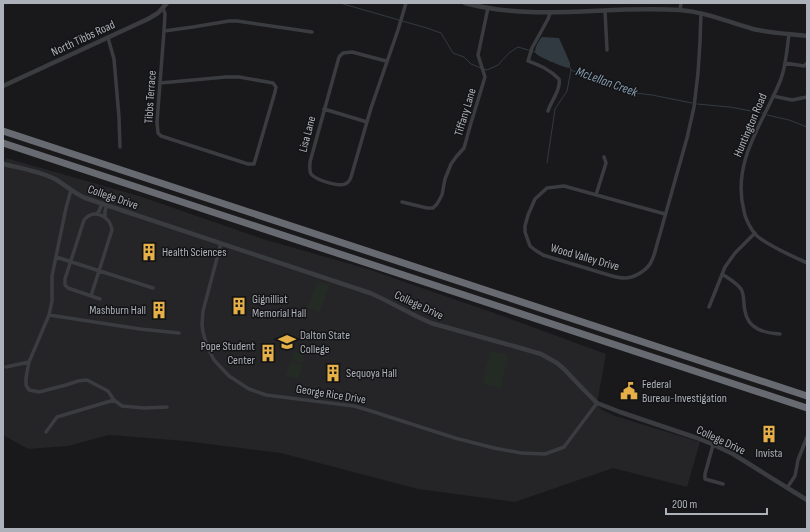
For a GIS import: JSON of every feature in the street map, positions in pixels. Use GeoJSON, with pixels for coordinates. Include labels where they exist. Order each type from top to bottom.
{"type":"FeatureCollection","features":[{"type":"Feature","properties":{"kind":"highway"},"geometry":{"type":"LineString","coordinates":[[3,131],[807,396]]}},
{"type":"Feature","properties":{"kind":"highway"},"geometry":{"type":"LineString","coordinates":[[3,143],[807,408]]}},
{"type":"Feature","properties":{"kind":"street","name":"North Tibbs Road"},"geometry":{"type":"LineString","coordinates":[[3,86],[153,16],[158,13],[167,3]]}},
{"type":"Feature","properties":{"kind":"street","name":"Lisa Lane"},"geometry":{"type":"LineString","coordinates":[[386,61],[352,52],[343,53],[339,57],[310,162],[309,170],[316,178],[340,185],[346,184],[352,177],[367,122],[406,3]]}},
{"type":"Feature","properties":{"kind":"street"},"geometry":{"type":"LineString","coordinates":[[465,3],[509,11],[550,13],[680,10],[701,13],[753,29],[807,36]]}},
{"type":"Feature","properties":{"kind":"street"},"geometry":{"type":"LineString","coordinates":[[680,10],[681,3]]}},
{"type":"Feature","properties":{"kind":"street","name":"Tibbs Terrace"},"geometry":{"type":"LineString","coordinates":[[160,83],[239,77],[272,83],[276,87],[275,92],[254,164],[248,164],[160,136],[158,133],[157,129],[160,83],[165,14],[163,8]]}},
{"type":"Feature","properties":{"kind":"street","name":"Tiffany Lane"},"geometry":{"type":"LineString","coordinates":[[402,202],[427,208],[432,208],[437,204],[442,195],[445,179],[451,164],[464,148],[485,78],[478,55],[488,8]]}},
{"type":"Feature","properties":{"kind":"street"},"geometry":{"type":"LineString","coordinates":[[605,11],[607,50]]}},
{"type":"Feature","properties":{"kind":"street"},"geometry":{"type":"LineString","coordinates":[[548,111],[558,89],[560,82],[559,79],[549,70],[528,61],[532,48],[550,13]]}},
{"type":"Feature","properties":{"kind":"street","name":"Wood Valley Drive"},"geometry":{"type":"LineString","coordinates":[[665,214],[564,186],[547,188],[535,199],[525,226],[530,246],[543,255],[560,261],[623,278],[632,277],[641,273],[649,266],[652,260],[687,138],[694,107],[698,73],[701,13]]}},
{"type":"Feature","properties":{"kind":"street"},"geometry":{"type":"LineString","coordinates":[[164,31],[237,21],[312,32]]}},
{"type":"Feature","properties":{"kind":"street","name":"Huntington Road"},"geometry":{"type":"LineString","coordinates":[[789,34],[787,55],[781,78],[755,132],[748,151],[742,174],[741,200],[745,217],[755,233],[767,243],[807,263]]}},
{"type":"Feature","properties":{"kind":"street"},"geometry":{"type":"LineString","coordinates":[[108,38],[114,59],[120,147]]}},
{"type":"Feature","properties":{"kind":"street"},"geometry":{"type":"LineString","coordinates":[[785,63],[804,66],[807,63]]}},
{"type":"Feature","properties":{"kind":"street"},"geometry":{"type":"LineString","coordinates":[[773,96],[792,100],[807,97]]}},
{"type":"Feature","properties":{"kind":"street"},"geometry":{"type":"LineString","coordinates":[[324,109],[367,122]]}},
{"type":"Feature","properties":{"kind":"street"},"geometry":{"type":"LineString","coordinates":[[596,195],[606,163],[604,157]]}},
{"type":"Feature","properties":{"kind":"street","name":"College Drive"},"geometry":{"type":"LineString","coordinates":[[3,164],[35,172],[54,179],[85,198],[380,297],[418,318],[431,323],[541,354],[557,363],[564,369],[597,403],[697,438],[733,454],[807,500]]}},
{"type":"Feature","properties":{"kind":"street"},"geometry":{"type":"LineString","coordinates":[[71,190],[52,276],[52,301],[49,315],[30,362],[26,385],[29,390],[39,392],[78,381],[87,380],[108,391],[114,400],[122,406],[144,408],[167,407]]}},
{"type":"Feature","properties":{"kind":"street"},"geometry":{"type":"LineString","coordinates":[[97,214],[105,204]]}},
{"type":"Feature","properties":{"kind":"street"},"geometry":{"type":"LineString","coordinates":[[105,204],[105,218]]}},
{"type":"Feature","properties":{"kind":"street"},"geometry":{"type":"LineString","coordinates":[[91,296],[112,230],[112,225],[109,220],[97,214],[87,216],[84,220],[65,279],[65,285],[68,288],[91,296],[100,299]]}},
{"type":"Feature","properties":{"kind":"street"},"geometry":{"type":"LineString","coordinates":[[709,307],[725,266],[755,233]]}},
{"type":"Feature","properties":{"kind":"street","name":"George Rice Drive"},"geometry":{"type":"LineString","coordinates":[[221,243],[203,311],[203,332],[207,346],[214,360],[229,376],[249,389],[266,395],[354,406],[455,438],[494,448],[521,453],[545,454],[564,447],[597,403]]}},
{"type":"Feature","properties":{"kind":"street"},"geometry":{"type":"LineString","coordinates":[[56,257],[153,288]]}},
{"type":"Feature","properties":{"kind":"street"},"geometry":{"type":"LineString","coordinates":[[722,274],[741,289],[747,321],[754,328],[770,334],[780,334]]}},
{"type":"Feature","properties":{"kind":"street"},"geometry":{"type":"LineString","coordinates":[[49,315],[140,329],[179,333]]}},
{"type":"Feature","properties":{"kind":"street"},"geometry":{"type":"LineString","coordinates":[[6,367],[30,362]]}},
{"type":"Feature","properties":{"kind":"street"},"geometry":{"type":"LineString","coordinates":[[46,432],[56,417],[114,400]]}},
{"type":"Feature","properties":{"kind":"street"},"geometry":{"type":"LineString","coordinates":[[787,488],[794,476],[798,460],[807,437]]}},
{"type":"Feature","properties":{"kind":"street"},"geometry":{"type":"LineString","coordinates":[[713,445],[705,479],[723,484]]}},
{"type":"Feature","properties":{"kind":"shaded area"},"geometry":{"type":"Polygon","coordinates":[[[542,37],[559,38],[570,63],[569,68],[561,66],[536,54],[535,52],[538,42],[542,37]]]}},
{"type":"Feature","properties":{"kind":"shaded area","name":"Dalton State College"},"geometry":{"type":"Polygon","coordinates":[[[6,158],[139,196],[263,239],[371,270],[606,354],[597,403],[599,407],[615,416],[700,442],[687,487],[613,468],[515,502],[418,489],[281,453],[185,441],[109,435],[68,446],[28,449],[3,435],[3,164],[6,158]]]}},
{"type":"Feature","properties":{"kind":"shaded area"},"geometry":{"type":"Polygon","coordinates":[[[317,281],[329,285],[320,312],[308,308],[317,281]]]}},
{"type":"Feature","properties":{"kind":"shaded area"},"geometry":{"type":"Polygon","coordinates":[[[294,351],[305,355],[302,363],[292,359],[294,351]]]}},
{"type":"Feature","properties":{"kind":"shaded area"},"geometry":{"type":"Polygon","coordinates":[[[490,351],[508,355],[501,388],[483,384],[490,351]]]}},
{"type":"Feature","properties":{"kind":"shaded area"},"geometry":{"type":"Polygon","coordinates":[[[290,362],[302,365],[298,379],[286,376],[290,362]]]}},
{"type":"Feature","properties":{"kind":"waterway","name":"McLellan Creek"},"geometry":{"type":"LineString","coordinates":[[3,4],[13,3]]}},
{"type":"Feature","properties":{"kind":"waterway","name":"McLellan Creek"},"geometry":{"type":"LineString","coordinates":[[340,3],[399,20]]}},
{"type":"Feature","properties":{"kind":"waterway","name":"McLellan Creek"},"geometry":{"type":"LineString","coordinates":[[402,21],[441,33],[453,53],[464,57],[471,64],[481,68]]}},
{"type":"Feature","properties":{"kind":"waterway","name":"McLellan Creek"},"geometry":{"type":"LineString","coordinates":[[484,69],[487,70],[498,65],[509,53],[518,47],[535,52]]}},
{"type":"Feature","properties":{"kind":"waterway","name":"McLellan Creek"},"geometry":{"type":"LineString","coordinates":[[570,67],[571,70],[635,93],[692,103]]}},
{"type":"Feature","properties":{"kind":"waterway"},"geometry":{"type":"LineString","coordinates":[[547,163],[555,109],[567,91],[571,70]]}},
{"type":"Feature","properties":{"kind":"waterway","name":"McLellan Creek"},"geometry":{"type":"LineString","coordinates":[[697,104],[730,107],[762,113]]}},
{"type":"Feature","properties":{"kind":"waterway","name":"McLellan Creek"},"geometry":{"type":"LineString","coordinates":[[767,115],[789,120],[807,127]]}},
{"type":"Feature","properties":{"kind":"place","name":"Health Sciences"},"geometry":{"type":"Point","coordinates":[149,252]}},
{"type":"Feature","properties":{"kind":"place","name":"Gignilliat Memorial Hall"},"geometry":{"type":"Point","coordinates":[239,306]}},
{"type":"Feature","properties":{"kind":"place","name":"Mashburn Hall"},"geometry":{"type":"Point","coordinates":[159,310]}},
{"type":"Feature","properties":{"kind":"place","name":"Dalton State College"},"geometry":{"type":"Point","coordinates":[287,342]}},
{"type":"Feature","properties":{"kind":"place","name":"Pope Student Center"},"geometry":{"type":"Point","coordinates":[268,353]}},
{"type":"Feature","properties":{"kind":"place","name":"Sequoya Hall"},"geometry":{"type":"Point","coordinates":[333,373]}},
{"type":"Feature","properties":{"kind":"place","name":"Federal Bureau-Investigation"},"geometry":{"type":"Point","coordinates":[629,391]}},
{"type":"Feature","properties":{"kind":"place","name":"Invista"},"geometry":{"type":"Point","coordinates":[769,434]}}]}
